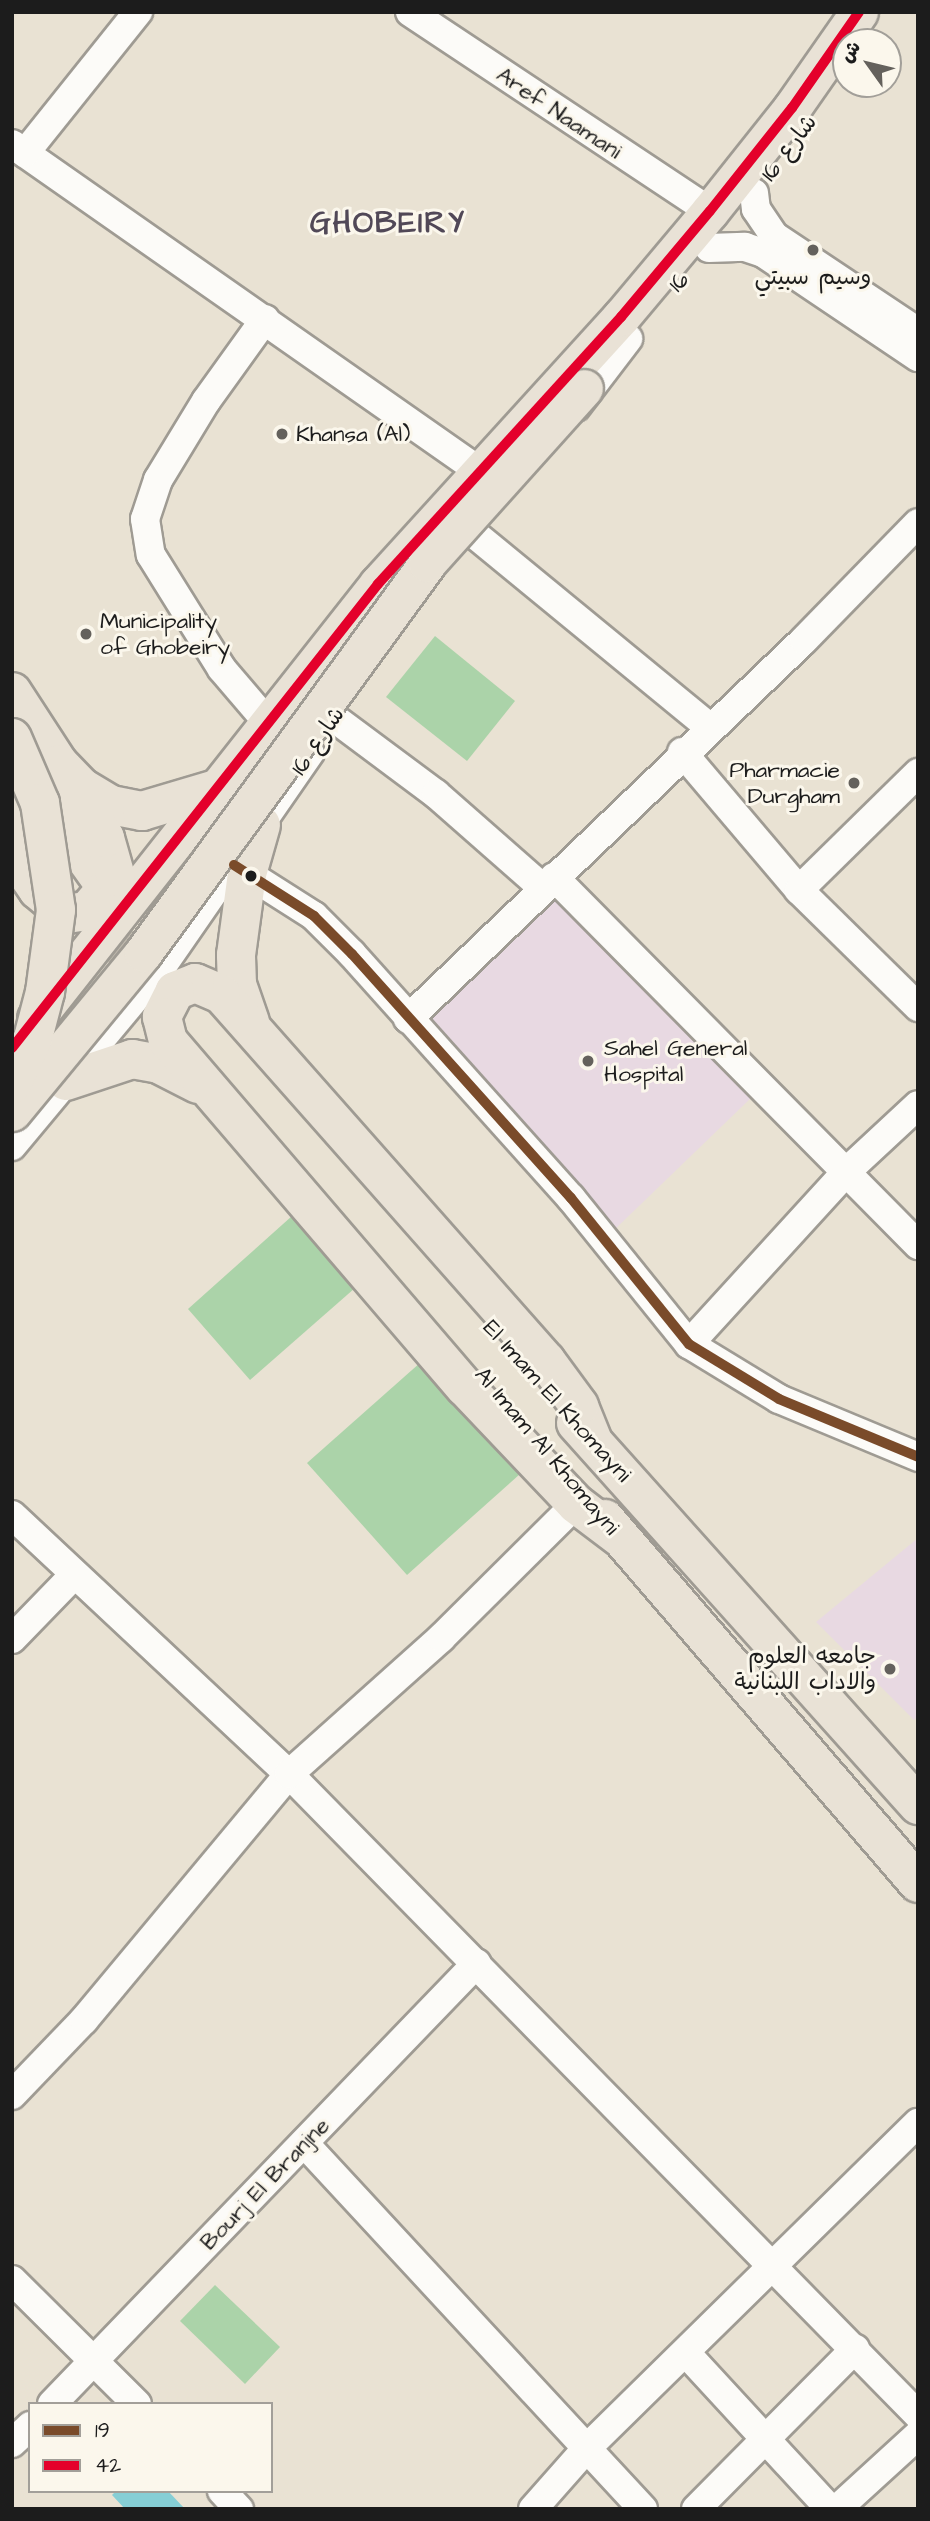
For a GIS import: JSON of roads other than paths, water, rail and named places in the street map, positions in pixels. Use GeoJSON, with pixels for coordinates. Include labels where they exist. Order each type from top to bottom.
{"type":"FeatureCollection","features":[{"type":"Feature","properties":{"kind":"highway"},"geometry":{"type":"LineString","coordinates":[[12,692],[105,838],[116,877],[87,911],[66,914],[38,890],[12,852]]}},
{"type":"Feature","properties":{"kind":"highway"},"geometry":{"type":"LineString","coordinates":[[12,738],[40,803],[56,910],[45,992],[33,1038],[12,1084]]}},
{"type":"Feature","properties":{"kind":"highway"},"geometry":{"type":"LineString","coordinates":[[12,756],[87,883],[12,803]]}},
{"type":"Feature","properties":{"kind":"highway"},"geometry":{"type":"LineString","coordinates":[[59,764],[100,800],[131,811],[166,806],[219,788]]}},
{"type":"Feature","properties":{"kind":"highway"},"geometry":{"type":"LineString","coordinates":[[260,1039],[240,998],[235,971],[240,870],[261,825]]}},
{"type":"Feature","properties":{"kind":"highway"},"geometry":{"type":"LineString","coordinates":[[593,1441],[579,1406],[545,1361],[260,1039],[209,986],[187,984],[171,996],[162,1017],[164,1032],[213,1094],[465,1387],[576,1504],[621,1538]]}},
{"type":"Feature","properties":{"kind":"highway","name":"El Imam El Khomayni"},"geometry":{"type":"LineString","coordinates":[[186,1008],[593,1441],[918,1805]]}},
{"type":"Feature","properties":{"kind":"highway","name":"Al Imam Al Khomayni"},"geometry":{"type":"LineString","coordinates":[[186,1008],[621,1538],[918,1882]]}},
{"type":"Feature","properties":{"kind":"highway"},"geometry":{"type":"LineString","coordinates":[[66,1081],[119,1061],[145,1060],[172,1069],[213,1094]]}},
{"type":"Feature","properties":{"kind":"highway"},"geometry":{"type":"LineString","coordinates":[[838,1790],[879,1760]]}},
{"type":"Feature","properties":{"kind":"main road"},"geometry":{"type":"LineString","coordinates":[[716,228],[792,108],[859,12]]}},
{"type":"Feature","properties":{"kind":"main road"},"geometry":{"type":"LineString","coordinates":[[875,28],[886,12]]}},
{"type":"Feature","properties":{"kind":"main road","name":"شارع 16"},"geometry":{"type":"LineString","coordinates":[[12,1048],[412,543],[621,317],[754,193],[832,89]]}},
{"type":"Feature","properties":{"kind":"main road","name":"16"},"geometry":{"type":"LineString","coordinates":[[584,388],[628,339],[716,228]]}},
{"type":"Feature","properties":{"kind":"main road","name":"شارع 16"},"geometry":{"type":"LineString","coordinates":[[12,1112],[143,953],[427,563],[584,388]]}},
{"type":"Feature","properties":{"kind":"main road"},"geometry":{"type":"LineString","coordinates":[[307,673],[302,693],[314,710],[329,710],[342,706]]}},
{"type":"Feature","properties":{"kind":"street"},"geometry":{"type":"LineString","coordinates":[[138,12],[19,148],[478,470]]}},
{"type":"Feature","properties":{"kind":"street","name":"Aref Naamani"},"geometry":{"type":"LineString","coordinates":[[420,15],[716,228]]}},
{"type":"Feature","properties":{"kind":"street"},"geometry":{"type":"LineString","coordinates":[[754,193],[763,224],[774,236],[918,357]]}},
{"type":"Feature","properties":{"kind":"street"},"geometry":{"type":"LineString","coordinates":[[716,228],[736,246],[763,253],[857,304],[918,332]]}},
{"type":"Feature","properties":{"kind":"street"},"geometry":{"type":"LineString","coordinates":[[265,319],[206,401],[165,468],[145,519],[151,555],[222,669],[269,724]]}},
{"type":"Feature","properties":{"kind":"street","name":"شارع 16"},"geometry":{"type":"LineString","coordinates":[[261,825],[342,706],[473,533],[628,339]]}},
{"type":"Feature","properties":{"kind":"street"},"geometry":{"type":"LineString","coordinates":[[408,1019],[682,752],[804,640],[916,529]]}},
{"type":"Feature","properties":{"kind":"street"},"geometry":{"type":"LineString","coordinates":[[473,533],[709,727]]}},
{"type":"Feature","properties":{"kind":"street"},"geometry":{"type":"LineString","coordinates":[[342,706],[436,794],[549,883],[918,1245]]}},
{"type":"Feature","properties":{"kind":"street"},"geometry":{"type":"LineString","coordinates":[[682,752],[799,890],[918,1007]]}},
{"type":"Feature","properties":{"kind":"street"},"geometry":{"type":"LineString","coordinates":[[799,890],[918,773]]}},
{"type":"Feature","properties":{"kind":"street"},"geometry":{"type":"LineString","coordinates":[[12,1146],[240,870],[314,916],[571,1198],[689,1344],[799,1409],[918,1457]]}},
{"type":"Feature","properties":{"kind":"street"},"geometry":{"type":"LineString","coordinates":[[689,1344],[846,1172],[918,1105]]}},
{"type":"Feature","properties":{"kind":"street"},"geometry":{"type":"LineString","coordinates":[[12,2095],[84,2020],[289,1774],[441,1638],[576,1504]]}},
{"type":"Feature","properties":{"kind":"street"},"geometry":{"type":"LineString","coordinates":[[12,1516],[73,1576],[289,1774],[773,2263],[918,2415]]}},
{"type":"Feature","properties":{"kind":"street"},"geometry":{"type":"LineString","coordinates":[[12,1639],[73,1576]]}},
{"type":"Feature","properties":{"kind":"street","name":"Bourj El Branjne"},"geometry":{"type":"LineString","coordinates":[[53,2402],[477,1963]]}},
{"type":"Feature","properties":{"kind":"street"},"geometry":{"type":"LineString","coordinates":[[533,2509],[587,2448],[918,2123]]}},
{"type":"Feature","properties":{"kind":"street"},"geometry":{"type":"LineString","coordinates":[[304,2143],[643,2509]]}},
{"type":"Feature","properties":{"kind":"street"},"geometry":{"type":"LineString","coordinates":[[12,2280],[135,2402]]}},
{"type":"Feature","properties":{"kind":"street"},"geometry":{"type":"LineString","coordinates":[[696,2509],[855,2349]]}},
{"type":"Feature","properties":{"kind":"street"},"geometry":{"type":"LineString","coordinates":[[686,2353],[830,2509]]}},
{"type":"Feature","properties":{"kind":"street"},"geometry":{"type":"LineString","coordinates":[[12,2443],[28,2428]]}},
{"type":"Feature","properties":{"kind":"street"},"geometry":{"type":"LineString","coordinates":[[837,2509],[918,2435]]}},
{"type":"Feature","properties":{"kind":"street"},"geometry":{"type":"LineString","coordinates":[[224,2493],[239,2509]]}},
{"type":"Feature","properties":{"kind":"water"},"geometry":{"type":"Polygon","coordinates":[[[170,2493],[185,2509],[125,2509],[112,2495],[170,2493]]]}},
{"type":"Feature","properties":{"kind":"tunnel"},"geometry":{"type":"LineString","coordinates":[[76,890],[155,990]]}},
{"type":"Feature","properties":{"kind":"place","name":"وسيم سبيتي"},"geometry":{"type":"Point","coordinates":[813,250]}},
{"type":"Feature","properties":{"kind":"place","name":"Khansa (Al)"},"geometry":{"type":"Point","coordinates":[282,434]}},
{"type":"Feature","properties":{"kind":"place","name":"Municipality of Ghobeiry"},"geometry":{"type":"Point","coordinates":[86,634]}},
{"type":"Feature","properties":{"kind":"place","name":"Pharmacie Durgham"},"geometry":{"type":"Point","coordinates":[854,783]}},
{"type":"Feature","properties":{"kind":"place","name":"Sahel General Hospital"},"geometry":{"type":"Point","coordinates":[588,1061]}},
{"type":"Feature","properties":{"kind":"place","name":"جامعه العلوم والاداب اللبنانية"},"geometry":{"type":"Point","coordinates":[890,1669]}},
{"type":"Feature","properties":{"kind":"district","name":"GHOBEIRY"},"geometry":{"type":"Point","coordinates":[388,223]}}]}
